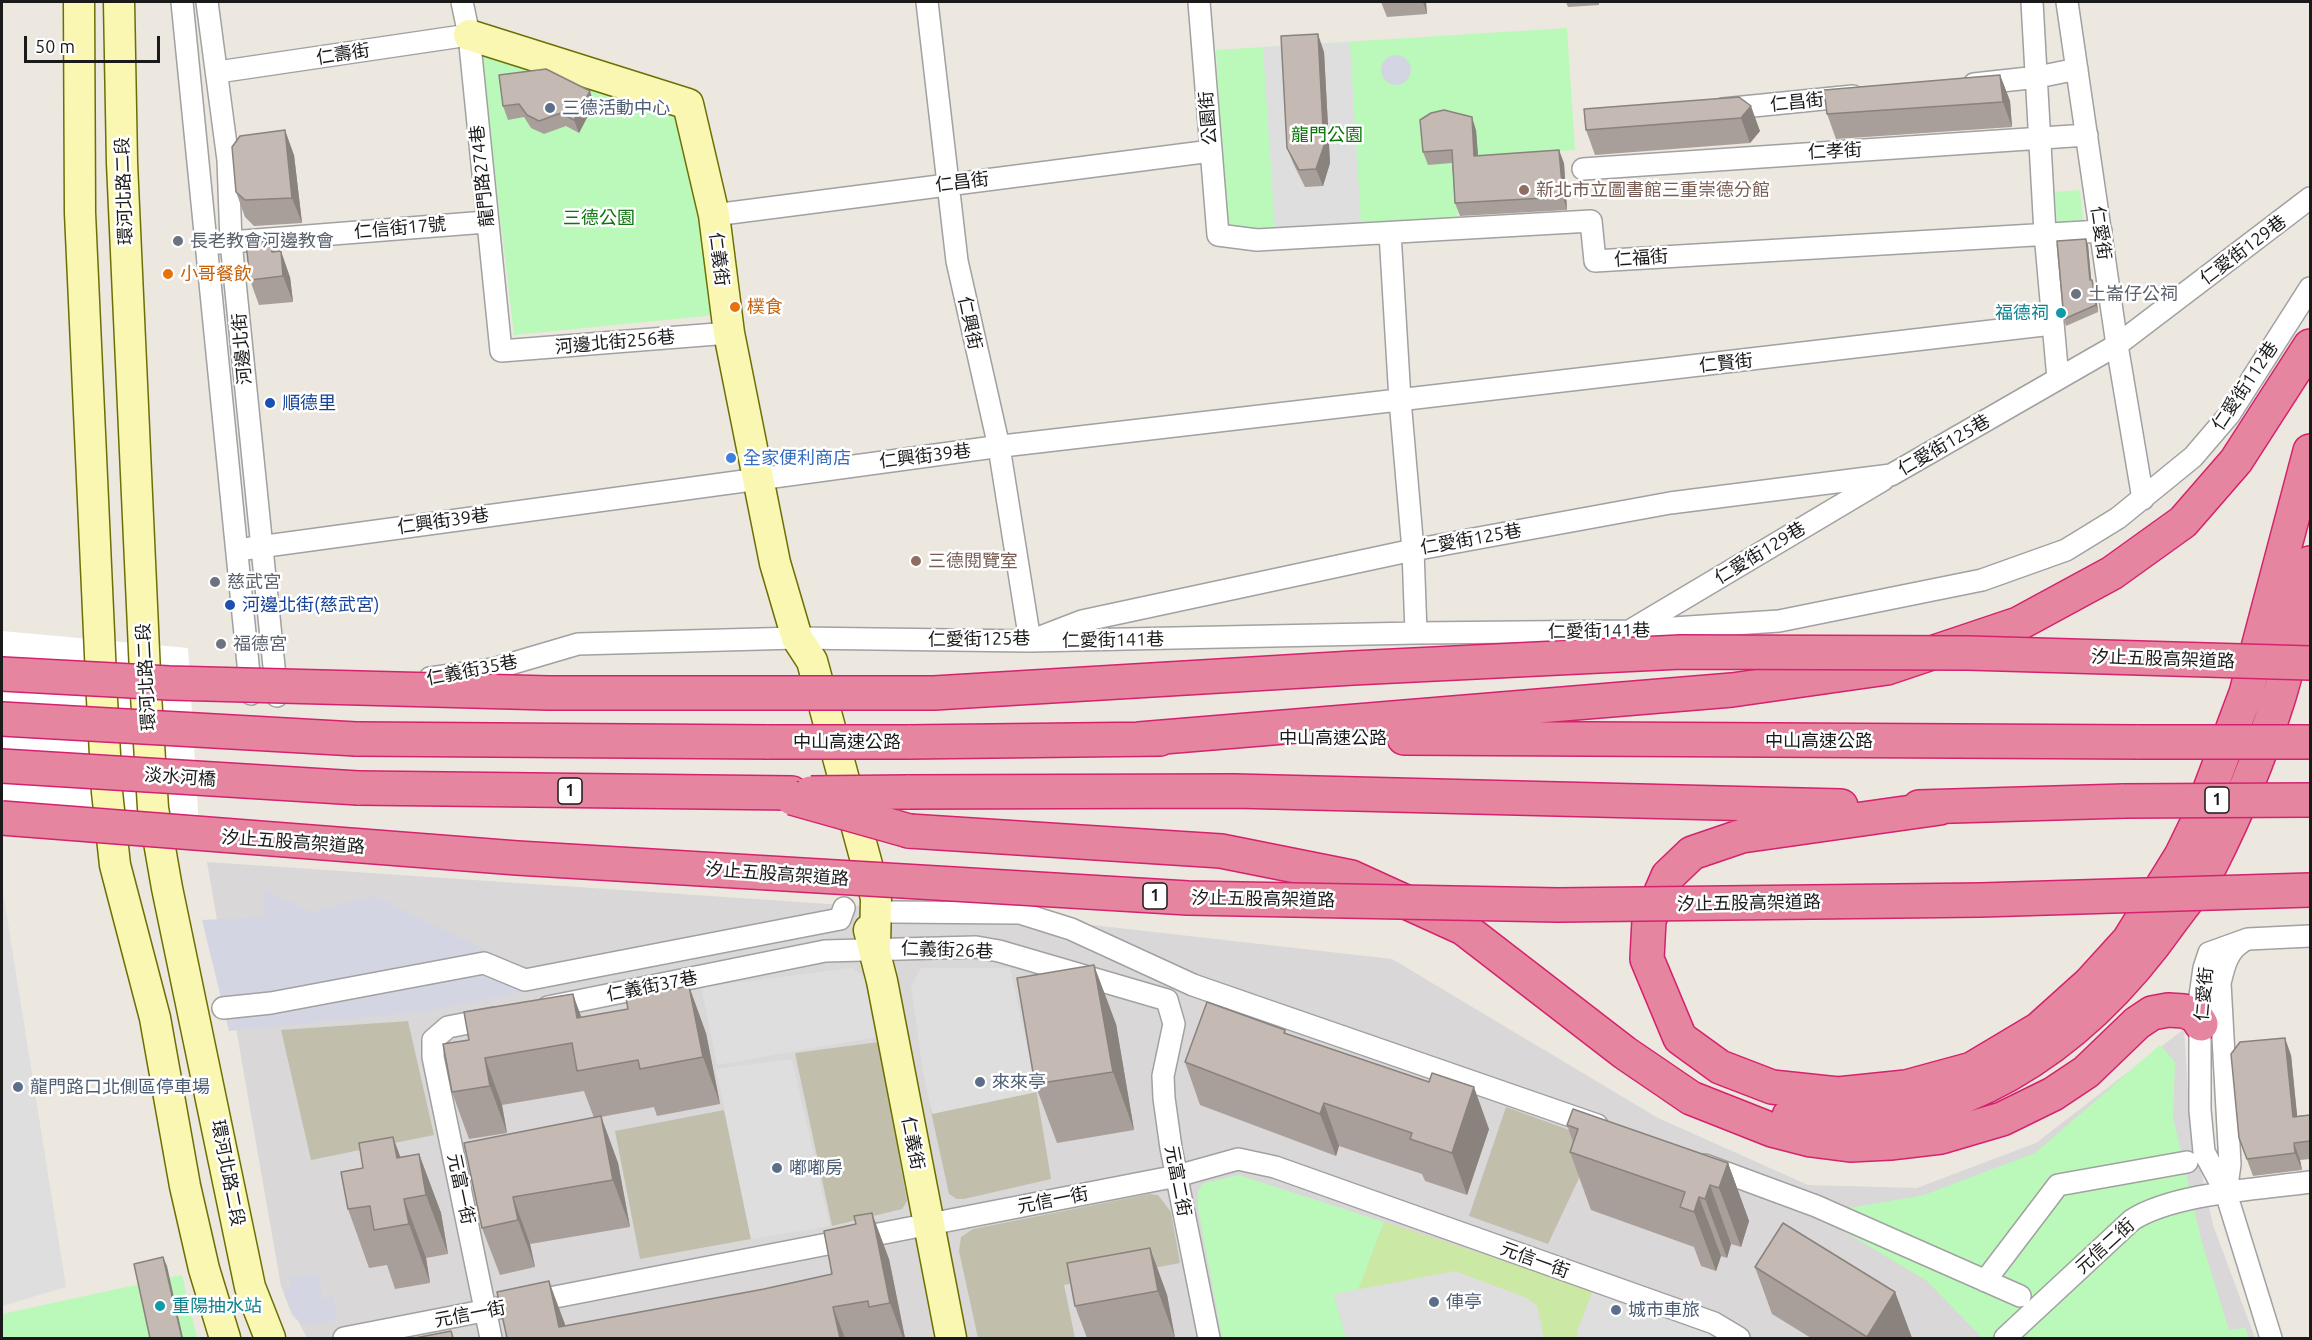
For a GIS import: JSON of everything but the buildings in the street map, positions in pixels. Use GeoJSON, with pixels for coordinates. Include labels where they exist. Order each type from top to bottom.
{"type":"FeatureCollection","features":[{"type":"Feature","properties":{"kind":"highway"},"geometry":{"type":"LineString","coordinates":[[1139,739],[1732,690],[1898,664],[2018,624],[2112,573],[2183,522],[2236,461],[2310,346]]}},
{"type":"Feature","properties":{"kind":"highway"},"geometry":{"type":"LineString","coordinates":[[1940,808],[1742,836],[1692,853],[1668,876],[1649,920],[1647,959],[1680,1038],[1720,1067],[1772,1087],[1838,1094],[1906,1087],[1972,1069],[2039,1029],[2090,984],[2128,940],[2181,856],[2198,821],[2246,693],[2310,451]]}},
{"type":"Feature","properties":{"kind":"highway"},"geometry":{"type":"LineString","coordinates":[[1664,1081],[1719,1102],[1767,1113],[1813,1119],[1870,1120],[1924,1111],[1978,1092],[2020,1070],[2099,1009],[2154,947],[2210,866],[2249,778],[2278,699],[2310,563]]}},
{"type":"Feature","properties":{"kind":"highway","name":"汐止五股高架道路"},"geometry":{"type":"LineString","coordinates":[[2,674],[169,683],[549,693],[934,693],[1341,668],[1681,652],[1968,653],[2310,663]]}},
{"type":"Feature","properties":{"kind":"highway","name":"中山高速公路"},"geometry":{"type":"LineString","coordinates":[[2,719],[356,739],[908,742],[1318,737],[2310,742]]}},
{"type":"Feature","properties":{"kind":"highway","name":"淡水河橋"},"geometry":{"type":"LineString","coordinates":[[2,766],[358,788],[789,795]]}},
{"type":"Feature","properties":{"kind":"highway","name":"1"},"geometry":{"type":"LineString","coordinates":[[789,795],[907,792],[1234,791],[1940,808],[2124,801],[2310,800]]}},
{"type":"Feature","properties":{"kind":"highway"},"geometry":{"type":"LineString","coordinates":[[789,795],[909,831],[1221,851],[1352,877],[1463,928],[1664,1081],[1691,1098],[1772,1130],[1850,1145],[1890,1143],[1951,1134],[2002,1119],[2053,1094],[2086,1072],[2137,1023],[2152,1013],[2168,1010],[2184,1011],[2196,1016],[2201,1024]]}},
{"type":"Feature","properties":{"kind":"highway","name":"汐止五股高架道路"},"geometry":{"type":"LineString","coordinates":[[2,818],[96,828],[517,858],[1188,898],[1558,905],[1981,900],[2310,890]]}},
{"type":"Feature","properties":{"kind":"main road"},"geometry":{"type":"LineString","coordinates":[[79,2],[81,225],[105,746],[114,856],[155,1018],[189,1206],[204,1269],[225,1338]]}},
{"type":"Feature","properties":{"kind":"main road","name":"環河北路二段"},"geometry":{"type":"LineString","coordinates":[[119,2],[122,163],[153,808],[167,888],[250,1287],[270,1338]]}},
{"type":"Feature","properties":{"kind":"main road","name":"仁義街"},"geometry":{"type":"LineString","coordinates":[[469,35],[687,104],[714,215],[729,333],[775,563],[797,638],[812,661],[876,898],[875,948],[951,1338]]}},
{"type":"Feature","properties":{"kind":"street","name":"河邊北街"},"geometry":{"type":"LineString","coordinates":[[182,2],[251,694]]}},
{"type":"Feature","properties":{"kind":"street","name":"河邊北街"},"geometry":{"type":"LineString","coordinates":[[207,2],[228,160],[231,242],[278,696]]}},
{"type":"Feature","properties":{"kind":"street","name":"龍門路274巷"},"geometry":{"type":"LineString","coordinates":[[462,2],[469,35],[486,222],[501,351]]}},
{"type":"Feature","properties":{"kind":"street","name":"仁興街"},"geometry":{"type":"LineString","coordinates":[[927,2],[946,183],[957,261],[999,447],[1030,641]]}},
{"type":"Feature","properties":{"kind":"street","name":"公園街"},"geometry":{"type":"LineString","coordinates":[[1199,2],[1218,235]]}},
{"type":"Feature","properties":{"kind":"street"},"geometry":{"type":"LineString","coordinates":[[2032,2],[2045,233],[2058,379]]}},
{"type":"Feature","properties":{"kind":"street","name":"仁愛街"},"geometry":{"type":"LineString","coordinates":[[2067,2],[2117,345],[2143,499]]}},
{"type":"Feature","properties":{"kind":"street","name":"仁壽街"},"geometry":{"type":"LineString","coordinates":[[218,72],[469,35]]}},
{"type":"Feature","properties":{"kind":"street"},"geometry":{"type":"LineString","coordinates":[[1955,86],[2038,77],[2077,69]]}},
{"type":"Feature","properties":{"kind":"street","name":"仁昌街"},"geometry":{"type":"LineString","coordinates":[[1705,110],[1871,94]]}},
{"type":"Feature","properties":{"kind":"street","name":"仁孝街"},"geometry":{"type":"LineString","coordinates":[[1583,169],[2087,135]]}},
{"type":"Feature","properties":{"kind":"street","name":"仁昌街"},"geometry":{"type":"LineString","coordinates":[[714,215],[946,183],[1211,152]]}},
{"type":"Feature","properties":{"kind":"street","name":"仁愛街129巷"},"geometry":{"type":"LineString","coordinates":[[2117,345],[2310,198]]}},
{"type":"Feature","properties":{"kind":"street","name":"仁福街"},"geometry":{"type":"LineString","coordinates":[[1218,235],[1257,240],[1591,221],[1595,261],[2101,231]]}},
{"type":"Feature","properties":{"kind":"street","name":"仁信街17號"},"geometry":{"type":"LineString","coordinates":[[206,244],[486,222]]}},
{"type":"Feature","properties":{"kind":"street"},"geometry":{"type":"LineString","coordinates":[[1390,233],[1400,400],[1413,550],[1416,633]]}},
{"type":"Feature","properties":{"kind":"street","name":"仁愛街112巷"},"geometry":{"type":"LineString","coordinates":[[2143,499],[2193,457],[2229,415],[2310,288]]}},
{"type":"Feature","properties":{"kind":"street","name":"仁賢街"},"geometry":{"type":"LineString","coordinates":[[1400,400],[2052,324]]}},
{"type":"Feature","properties":{"kind":"street","name":"河邊北街256巷"},"geometry":{"type":"LineString","coordinates":[[501,351],[729,333]]}},
{"type":"Feature","properties":{"kind":"street","name":"仁愛街125巷"},"geometry":{"type":"LineString","coordinates":[[797,638],[1030,641],[1082,621],[1413,550],[1670,503],[1891,475],[2117,345]]}},
{"type":"Feature","properties":{"kind":"street","name":"仁興街39巷"},"geometry":{"type":"LineString","coordinates":[[237,550],[757,477],[1400,400]]}},
{"type":"Feature","properties":{"kind":"street","name":"仁愛街129巷"},"geometry":{"type":"LineString","coordinates":[[1628,631],[1891,475]]}},
{"type":"Feature","properties":{"kind":"street","name":"仁愛街141巷"},"geometry":{"type":"LineString","coordinates":[[1030,641],[1628,631],[1779,621],[1982,580],[2066,550],[2118,518],[2143,499]]}},
{"type":"Feature","properties":{"kind":"street","name":"仁義街35巷"},"geometry":{"type":"LineString","coordinates":[[146,695],[251,694],[303,697],[493,669],[578,644],[797,638]]}},
{"type":"Feature","properties":{"kind":"street"},"geometry":{"type":"LineString","coordinates":[[223,1008],[271,1003],[484,963],[525,980],[840,919],[844,908]]}},
{"type":"Feature","properties":{"kind":"street"},"geometry":{"type":"LineString","coordinates":[[892,912],[1020,913],[1071,929],[1193,985],[1618,1133]]}},
{"type":"Feature","properties":{"kind":"street"},"geometry":{"type":"LineString","coordinates":[[2248,939],[2310,936]]}},
{"type":"Feature","properties":{"kind":"street","name":"仁愛街"},"geometry":{"type":"LineString","coordinates":[[2248,939],[2209,953],[2203,977],[2200,1110],[2204,1152],[2226,1193],[2271,1338]]}},
{"type":"Feature","properties":{"kind":"street","name":"仁愛街"},"geometry":{"type":"LineString","coordinates":[[2226,1193],[2230,1164],[2220,983],[2226,961],[2235,946],[2248,939]]}},
{"type":"Feature","properties":{"kind":"street","name":"仁義街26巷"},"geometry":{"type":"LineString","coordinates":[[875,948],[976,947],[999,951],[1167,1000],[1174,1024]]}},
{"type":"Feature","properties":{"kind":"street","name":"仁義街37巷"},"geometry":{"type":"LineString","coordinates":[[434,1040],[448,1027],[825,951],[875,948]]}},
{"type":"Feature","properties":{"kind":"street","name":"元富二街"},"geometry":{"type":"LineString","coordinates":[[1174,1024],[1163,1076],[1168,1128],[1209,1338]]}},
{"type":"Feature","properties":{"kind":"street","name":"元富一街"},"geometry":{"type":"LineString","coordinates":[[434,1040],[433,1057],[491,1338]]}},
{"type":"Feature","properties":{"kind":"street","name":"元信一街"},"geometry":{"type":"LineString","coordinates":[[344,1338],[1177,1176],[1238,1159],[1275,1167],[1714,1323],[1739,1338]]}},
{"type":"Feature","properties":{"kind":"street"},"geometry":{"type":"LineString","coordinates":[[1689,1159],[1815,1206],[2020,1296]]}},
{"type":"Feature","properties":{"kind":"street"},"geometry":{"type":"LineString","coordinates":[[1985,1281],[2058,1185],[2187,1162]]}},
{"type":"Feature","properties":{"kind":"street","name":"元信二街"},"geometry":{"type":"LineString","coordinates":[[2005,1338],[2132,1220],[2149,1209],[2226,1193],[2310,1182]]}},
{"type":"Feature","properties":{"kind":"shaded area"},"geometry":{"type":"Polygon","coordinates":[[[1350,42],[1361,225],[1275,230],[1263,47],[1350,42]]]}},
{"type":"Feature","properties":{"kind":"shaded area"},"geometry":{"type":"Polygon","coordinates":[[[1396,55],[1407,59],[1411,70],[1407,81],[1396,85],[1385,81],[1381,70],[1385,59],[1396,55]]]}},
{"type":"Feature","properties":{"kind":"shaded area"},"geometry":{"type":"Polygon","coordinates":[[[207,862],[1021,917],[1392,959],[1658,1118],[1808,1185],[1917,1188],[2036,1143],[2184,1029],[2190,1121],[2213,1225],[2255,1338],[307,1338],[292,1315],[281,1286],[207,862]]]}},
{"type":"Feature","properties":{"kind":"shaded area","name":"龍門路口北側區停車場"},"geometry":{"type":"Polygon","coordinates":[[[2,886],[66,1287],[2,1306],[2,886]]]}},
{"type":"Feature","properties":{"kind":"shaded area"},"geometry":{"type":"Polygon","coordinates":[[[263,890],[312,912],[373,896],[526,969],[535,989],[428,1011],[229,1031],[202,920],[266,917],[263,890]]]}},
{"type":"Feature","properties":{"kind":"shaded area"},"geometry":{"type":"Polygon","coordinates":[[[852,968],[869,979],[867,982],[876,1037],[717,1065],[701,987],[852,968]]]}},
{"type":"Feature","properties":{"kind":"shaded area"},"geometry":{"type":"Polygon","coordinates":[[[921,968],[1010,968],[1037,1092],[932,1114],[923,1073],[911,986],[921,968]]]}},
{"type":"Feature","properties":{"kind":"shaded area"},"geometry":{"type":"Polygon","coordinates":[[[408,1021],[434,1135],[311,1160],[281,1030],[408,1021]]]}},
{"type":"Feature","properties":{"kind":"shaded area"},"geometry":{"type":"Polygon","coordinates":[[[879,1042],[907,1201],[902,1209],[832,1226],[795,1053],[879,1042]]]}},
{"type":"Feature","properties":{"kind":"shaded area","name":"嘟嘟房"},"geometry":{"type":"Polygon","coordinates":[[[792,1059],[830,1226],[751,1239],[716,1069],[792,1059]]]}},
{"type":"Feature","properties":{"kind":"shaded area"},"geometry":{"type":"Polygon","coordinates":[[[1036,1089],[1051,1179],[964,1199],[957,1199],[949,1194],[930,1107],[1036,1089]]]}},
{"type":"Feature","properties":{"kind":"shaded area"},"geometry":{"type":"Polygon","coordinates":[[[1506,1107],[1597,1140],[1548,1244],[1469,1216],[1506,1107]]]}},
{"type":"Feature","properties":{"kind":"shaded area"},"geometry":{"type":"Polygon","coordinates":[[[724,1110],[751,1239],[640,1259],[615,1131],[724,1110]]]}},
{"type":"Feature","properties":{"kind":"shaded area"},"geometry":{"type":"Polygon","coordinates":[[[1149,1194],[1158,1195],[1171,1212],[1180,1263],[1064,1285],[1075,1338],[978,1338],[959,1251],[961,1237],[973,1229],[1149,1194]]]}},
{"type":"Feature","properties":{"kind":"shaded area","name":"俥亭"},"geometry":{"type":"Polygon","coordinates":[[[1455,1271],[1527,1298],[1537,1306],[1544,1338],[1346,1338],[1334,1294],[1455,1271]]]}},
{"type":"Feature","properties":{"kind":"shaded area"},"geometry":{"type":"Polygon","coordinates":[[[319,1274],[322,1299],[333,1296],[337,1320],[310,1324],[301,1322],[293,1314],[283,1289],[291,1288],[290,1277],[319,1274]]]}},
{"type":"Feature","properties":{"kind":"shaded area","name":"城市車旅"},"geometry":{"type":"Polygon","coordinates":[[[1593,1290],[1718,1338],[1578,1338],[1577,1332],[1593,1290]]]}},
{"type":"Feature","properties":{"kind":"green space","name":"龍門公園"},"geometry":{"type":"Polygon","coordinates":[[[1567,28],[1575,150],[1454,158],[1458,219],[1227,233],[1216,50],[1567,28]]]}},
{"type":"Feature","properties":{"kind":"green space","name":"三德公園"},"geometry":{"type":"Polygon","coordinates":[[[480,44],[678,110],[715,315],[514,335],[480,44]]]}},
{"type":"Feature","properties":{"kind":"green space"},"geometry":{"type":"Polygon","coordinates":[[[2080,190],[2083,220],[2057,222],[2055,192],[2080,190]]]}},
{"type":"Feature","properties":{"kind":"green space"},"geometry":{"type":"Polygon","coordinates":[[[2160,1045],[2175,1062],[2173,1117],[2201,1239],[2229,1330],[2245,1328],[2249,1338],[1982,1338],[1927,1281],[1815,1214],[1924,1195],[2035,1153],[2160,1045]]]}},
{"type":"Feature","properties":{"kind":"green space"},"geometry":{"type":"Polygon","coordinates":[[[1239,1175],[1384,1222],[1358,1290],[1334,1295],[1346,1338],[1222,1338],[1198,1208],[1198,1191],[1204,1183],[1239,1175]]]}},
{"type":"Feature","properties":{"kind":"green space"},"geometry":{"type":"Polygon","coordinates":[[[1384,1222],[1593,1290],[1577,1332],[1578,1338],[1544,1338],[1537,1306],[1358,1290],[1384,1222]]]}},
{"type":"Feature","properties":{"kind":"green space"},"geometry":{"type":"Polygon","coordinates":[[[182,1275],[197,1338],[2,1338],[2,1314],[182,1275]]]}},
{"type":"Feature","properties":{"kind":"pier"},"geometry":{"type":"Polygon","coordinates":[[[2,631],[188,648],[200,843],[2,827],[2,631]]]}},
{"type":"Feature","properties":{"kind":"place","name":"三德活動中心"},"geometry":{"type":"Point","coordinates":[550,108]}},
{"type":"Feature","properties":{"kind":"place","name":"新北市立圖書館三重崇德分館"},"geometry":{"type":"Point","coordinates":[1524,190]}},
{"type":"Feature","properties":{"kind":"place","name":"長老教會河邊教會"},"geometry":{"type":"Point","coordinates":[178,241]}},
{"type":"Feature","properties":{"kind":"place","name":"小哥餐飲"},"geometry":{"type":"Point","coordinates":[168,274]}},
{"type":"Feature","properties":{"kind":"place","name":"土崙仔公祠"},"geometry":{"type":"Point","coordinates":[2076,294]}},
{"type":"Feature","properties":{"kind":"place","name":"樸食"},"geometry":{"type":"Point","coordinates":[735,307]}},
{"type":"Feature","properties":{"kind":"place","name":"福德祠"},"geometry":{"type":"Point","coordinates":[2061,313]}},
{"type":"Feature","properties":{"kind":"place","name":"順德里"},"geometry":{"type":"Point","coordinates":[270,403]}},
{"type":"Feature","properties":{"kind":"place","name":"全家便利商店"},"geometry":{"type":"Point","coordinates":[731,458]}},
{"type":"Feature","properties":{"kind":"place","name":"三德閱覽室"},"geometry":{"type":"Point","coordinates":[916,561]}},
{"type":"Feature","properties":{"kind":"place","name":"慈武宮"},"geometry":{"type":"Point","coordinates":[215,582]}},
{"type":"Feature","properties":{"kind":"place","name":"河邊北街(慈武宮)"},"geometry":{"type":"Point","coordinates":[230,605]}},
{"type":"Feature","properties":{"kind":"place","name":"福德宮"},"geometry":{"type":"Point","coordinates":[221,644]}},
{"type":"Feature","properties":{"kind":"place","name":"來來亭"},"geometry":{"type":"Point","coordinates":[980,1082]}},
{"type":"Feature","properties":{"kind":"place","name":"龍門路口北側區停車場"},"geometry":{"type":"Point","coordinates":[18,1087]}},
{"type":"Feature","properties":{"kind":"place","name":"嘟嘟房"},"geometry":{"type":"Point","coordinates":[777,1168]}},
{"type":"Feature","properties":{"kind":"place","name":"俥亭"},"geometry":{"type":"Point","coordinates":[1434,1302]}},
{"type":"Feature","properties":{"kind":"place","name":"重陽抽水站"},"geometry":{"type":"Point","coordinates":[160,1306]}},
{"type":"Feature","properties":{"kind":"place","name":"城市車旅"},"geometry":{"type":"Point","coordinates":[1616,1310]}}]}
